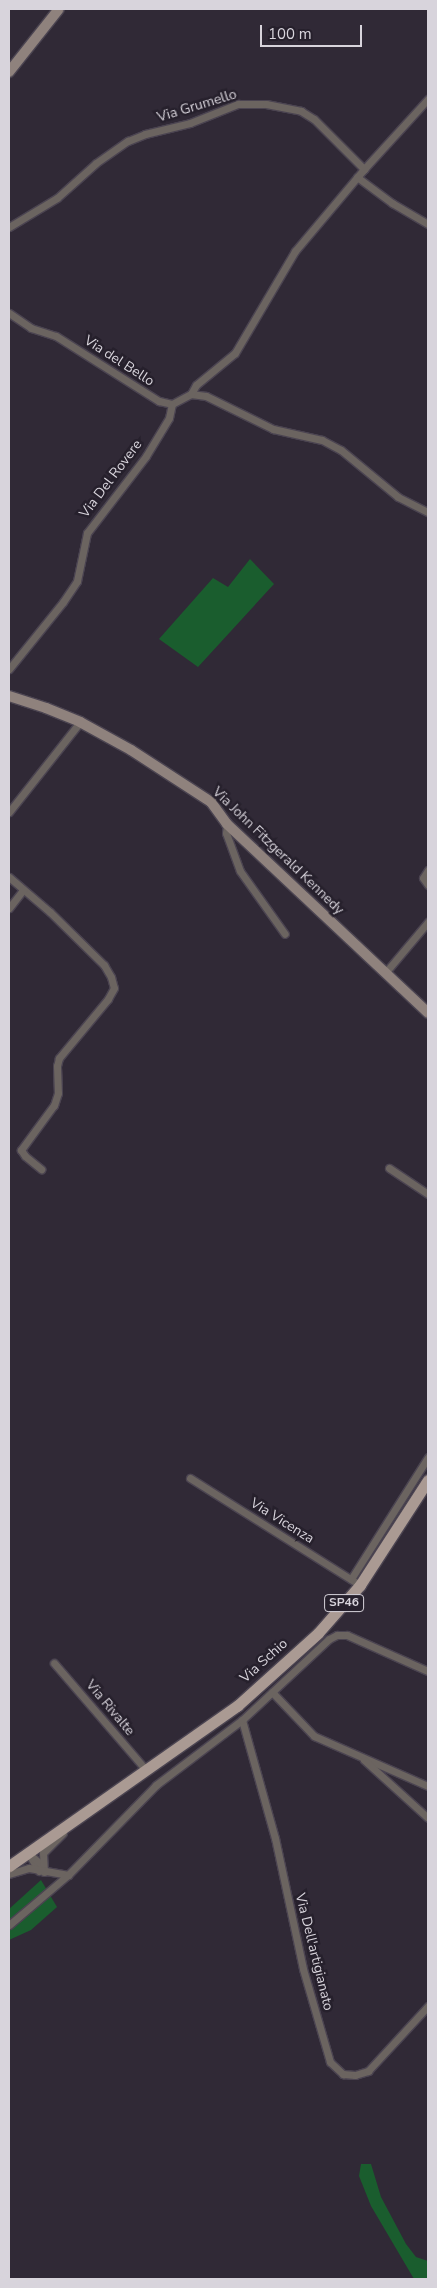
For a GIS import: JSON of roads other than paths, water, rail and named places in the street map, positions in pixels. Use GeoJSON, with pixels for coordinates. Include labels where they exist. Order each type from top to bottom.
{"type":"FeatureCollection","features":[{"type":"Feature","properties":{"kind":"main road"},"geometry":{"type":"LineString","coordinates":[[9,72],[59,9]]}},
{"type":"Feature","properties":{"kind":"main road","name":"Via John Fitzgerald Kennedy"},"geometry":{"type":"LineString","coordinates":[[9,696],[80,722],[173,775],[211,802],[227,824],[428,1013]]}},
{"type":"Feature","properties":{"kind":"main road","name":"Via Schio"},"geometry":{"type":"LineString","coordinates":[[9,1866],[237,1706],[318,1633],[428,1480]]}},
{"type":"Feature","properties":{"kind":"street"},"geometry":{"type":"LineString","coordinates":[[172,404],[191,394],[202,380],[235,353],[295,251],[364,169],[428,99]]}},
{"type":"Feature","properties":{"kind":"street","name":"Via Grumello"},"geometry":{"type":"LineString","coordinates":[[9,227],[57,198],[96,163],[128,141],[145,134],[190,123],[238,104],[266,104],[301,111],[314,119],[364,169]]}},
{"type":"Feature","properties":{"kind":"street"},"geometry":{"type":"LineString","coordinates":[[357,177],[392,203],[428,224]]}},
{"type":"Feature","properties":{"kind":"street","name":"Via del Bello"},"geometry":{"type":"LineString","coordinates":[[9,313],[32,328],[56,336],[146,394],[172,404]]}},
{"type":"Feature","properties":{"kind":"street"},"geometry":{"type":"LineString","coordinates":[[191,394],[206,396],[273,429],[322,440],[341,450],[398,497],[428,512]]}},
{"type":"Feature","properties":{"kind":"street","name":"Via Del Rovere"},"geometry":{"type":"LineString","coordinates":[[9,669],[63,602],[77,581],[87,533],[146,456],[166,423],[172,404]]}},
{"type":"Feature","properties":{"kind":"street"},"geometry":{"type":"LineString","coordinates":[[9,812],[80,722]]}},
{"type":"Feature","properties":{"kind":"street"},"geometry":{"type":"LineString","coordinates":[[227,824],[226,833],[240,871],[285,934]]}},
{"type":"Feature","properties":{"kind":"street"},"geometry":{"type":"LineString","coordinates":[[428,870],[423,878],[428,885]]}},
{"type":"Feature","properties":{"kind":"street"},"geometry":{"type":"LineString","coordinates":[[9,877],[50,912],[104,966],[111,977],[114,988],[108,999],[58,1058],[58,1093],[54,1105],[21,1150],[25,1156],[41,1169]]}},
{"type":"Feature","properties":{"kind":"street"},"geometry":{"type":"LineString","coordinates":[[9,908],[23,890]]}},
{"type":"Feature","properties":{"kind":"street"},"geometry":{"type":"LineString","coordinates":[[384,973],[428,922]]}},
{"type":"Feature","properties":{"kind":"street"},"geometry":{"type":"LineString","coordinates":[[389,1168],[428,1194]]}},
{"type":"Feature","properties":{"kind":"street","name":"Via Schio"},"geometry":{"type":"LineString","coordinates":[[355,1582],[428,1457]]}},
{"type":"Feature","properties":{"kind":"street","name":"Via Vicenza"},"geometry":{"type":"LineString","coordinates":[[190,1478],[355,1582]]}},
{"type":"Feature","properties":{"kind":"street","name":"Via Schio"},"geometry":{"type":"LineString","coordinates":[[9,1925],[68,1875],[156,1785],[242,1720],[329,1639],[337,1636],[347,1636],[428,1672]]}},
{"type":"Feature","properties":{"kind":"street","name":"Via Rivalte"},"geometry":{"type":"LineString","coordinates":[[54,1663],[146,1770]]}},
{"type":"Feature","properties":{"kind":"street"},"geometry":{"type":"LineString","coordinates":[[272,1692],[314,1736],[428,1786]]}},
{"type":"Feature","properties":{"kind":"street","name":"Via Dell'artigianato"},"geometry":{"type":"LineString","coordinates":[[242,1720],[275,1838],[303,1970],[330,2062],[343,2074],[355,2075],[368,2071],[428,2006]]}},
{"type":"Feature","properties":{"kind":"street"},"geometry":{"type":"LineString","coordinates":[[360,1756],[428,1818]]}},
{"type":"Feature","properties":{"kind":"street","name":"Via Schio"},"geometry":{"type":"LineString","coordinates":[[42,1869],[43,1853],[76,1819]]}},
{"type":"Feature","properties":{"kind":"street"},"geometry":{"type":"LineString","coordinates":[[28,1853],[42,1869]]}},
{"type":"Feature","properties":{"kind":"street"},"geometry":{"type":"LineString","coordinates":[[9,1874],[29,1868],[68,1875]]}}]}
